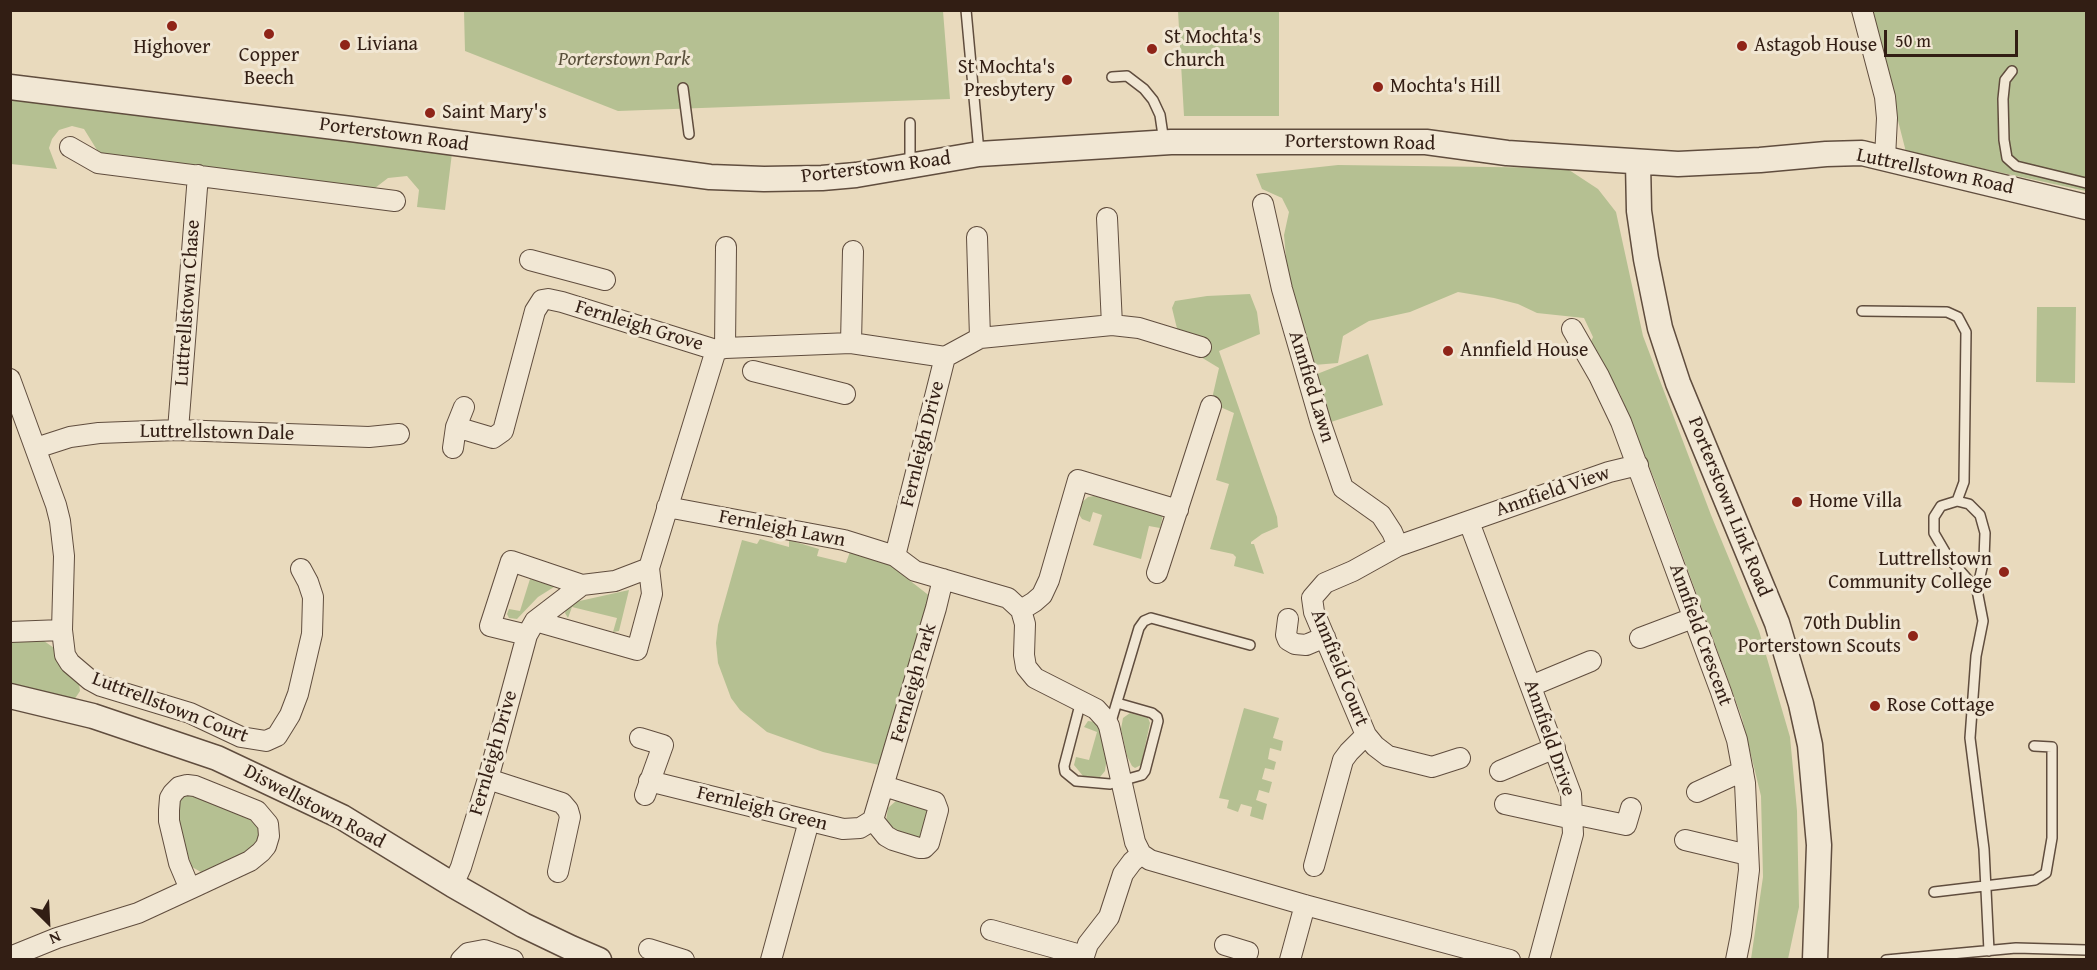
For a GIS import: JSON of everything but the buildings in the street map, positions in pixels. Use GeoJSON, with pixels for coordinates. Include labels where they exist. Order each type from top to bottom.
{"type":"FeatureCollection","features":[{"type":"Feature","properties":{"kind":"street"},"geometry":{"type":"LineString","coordinates":[[1862,10],[1885,98],[1887,118],[1885,158]]}},
{"type":"Feature","properties":{"kind":"street","name":"Porterstown Road"},"geometry":{"type":"LineString","coordinates":[[10,87],[351,129],[710,177],[822,178],[856,175],[979,154],[1168,142],[1426,142],[1507,153],[1638,162]]}},
{"type":"Feature","properties":{"kind":"street"},"geometry":{"type":"LineString","coordinates":[[70,147],[98,163],[395,201]]}},
{"type":"Feature","properties":{"kind":"street","name":"Luttrellstown Road"},"geometry":{"type":"LineString","coordinates":[[1638,162],[1677,164],[1862,153],[2086,207]]}},
{"type":"Feature","properties":{"kind":"street","name":"Porterstown Link Road"},"geometry":{"type":"LineString","coordinates":[[1638,162],[1639,211],[1660,328],[1678,383],[1776,623],[1801,704],[1810,745],[1819,845],[1815,960]]}},
{"type":"Feature","properties":{"kind":"street","name":"Luttrellstown Chase"},"geometry":{"type":"LineString","coordinates":[[178,430],[198,175]]}},
{"type":"Feature","properties":{"kind":"street","name":"Annfied Lawn"},"geometry":{"type":"LineString","coordinates":[[1263,204],[1282,289],[1321,424],[1343,488],[1381,515],[1398,546]]}},
{"type":"Feature","properties":{"kind":"street"},"geometry":{"type":"LineString","coordinates":[[1107,218],[1112,325]]}},
{"type":"Feature","properties":{"kind":"street"},"geometry":{"type":"LineString","coordinates":[[977,237],[980,338]]}},
{"type":"Feature","properties":{"kind":"street"},"geometry":{"type":"LineString","coordinates":[[649,568],[615,580],[582,585],[511,561],[490,626],[531,628],[637,650],[652,594],[649,568],[720,349],[726,247]]}},
{"type":"Feature","properties":{"kind":"street"},"geometry":{"type":"LineString","coordinates":[[851,343],[853,251]]}},
{"type":"Feature","properties":{"kind":"street","name":"Fernleigh Grove"},"geometry":{"type":"LineString","coordinates":[[530,260],[605,280]]}},
{"type":"Feature","properties":{"kind":"street","name":"Fernleigh Grove"},"geometry":{"type":"LineString","coordinates":[[562,302],[571,271]]}},
{"type":"Feature","properties":{"kind":"street","name":"Fernleigh Grove"},"geometry":{"type":"LineString","coordinates":[[456,427],[493,438],[503,430],[538,304],[548,298],[720,349]]}},
{"type":"Feature","properties":{"kind":"street"},"geometry":{"type":"LineString","coordinates":[[945,357],[980,338],[1112,325],[1139,328],[1201,347]]}},
{"type":"Feature","properties":{"kind":"street","name":"Annfield Crescent"},"geometry":{"type":"LineString","coordinates":[[1572,328],[1622,422],[1737,740],[1745,783],[1748,855],[1745,909],[1736,960]]}},
{"type":"Feature","properties":{"kind":"street","name":"Fernleigh Drive"},"geometry":{"type":"LineString","coordinates":[[720,349],[851,343],[945,357],[895,556]]}},
{"type":"Feature","properties":{"kind":"street"},"geometry":{"type":"LineString","coordinates":[[778,377],[787,345]]}},
{"type":"Feature","properties":{"kind":"street"},"geometry":{"type":"LineString","coordinates":[[753,371],[845,394]]}},
{"type":"Feature","properties":{"kind":"street","name":"Luttrellstown Court"},"geometry":{"type":"LineString","coordinates":[[10,379],[56,505],[63,537],[62,630],[65,655],[70,663],[90,680],[101,686],[190,713],[241,737],[266,741],[277,736],[290,715],[298,694],[312,634],[313,597],[301,569]]}},
{"type":"Feature","properties":{"kind":"street"},"geometry":{"type":"LineString","coordinates":[[1157,573],[1211,406]]}},
{"type":"Feature","properties":{"kind":"street"},"geometry":{"type":"LineString","coordinates":[[453,448],[456,427],[464,407]]}},
{"type":"Feature","properties":{"kind":"street","name":"Luttrellstown Dale"},"geometry":{"type":"LineString","coordinates":[[36,448],[81,434],[178,430],[369,437],[399,434]]}},
{"type":"Feature","properties":{"kind":"street","name":"Annfield View"},"geometry":{"type":"LineString","coordinates":[[1469,522],[1609,472],[1638,465]]}},
{"type":"Feature","properties":{"kind":"street"},"geometry":{"type":"LineString","coordinates":[[1021,610],[1042,595],[1050,580],[1078,480],[1179,510]]}},
{"type":"Feature","properties":{"kind":"street","name":"Fernleigh Lawn"},"geometry":{"type":"LineString","coordinates":[[667,507],[844,540],[895,556]]}},
{"type":"Feature","properties":{"kind":"street","name":"Annfield Court"},"geometry":{"type":"LineString","coordinates":[[1460,758],[1432,766],[1388,756],[1366,735],[1314,612],[1312,598],[1325,583],[1353,571],[1398,546],[1469,522]]}},
{"type":"Feature","properties":{"kind":"street","name":"Annfield Drive"},"geometry":{"type":"LineString","coordinates":[[1469,522],[1556,748],[1571,794],[1573,834],[1539,960]]}},
{"type":"Feature","properties":{"kind":"street"},"geometry":{"type":"LineString","coordinates":[[895,556],[915,571],[1008,598],[1021,610],[1025,624],[1026,667],[1035,678],[1096,709],[1110,726],[1135,842],[1141,854],[1150,860],[1305,905],[1510,960]]}},
{"type":"Feature","properties":{"kind":"street","name":"Fernleigh Park"},"geometry":{"type":"LineString","coordinates":[[873,820],[943,579]]}},
{"type":"Feature","properties":{"kind":"street"},"geometry":{"type":"LineString","coordinates":[[531,628],[582,585]]}},
{"type":"Feature","properties":{"kind":"street"},"geometry":{"type":"LineString","coordinates":[[1640,638],[1694,618]]}},
{"type":"Feature","properties":{"kind":"street"},"geometry":{"type":"LineString","coordinates":[[1288,619],[1286,635],[1288,640],[1295,644],[1306,645],[1325,637]]}},
{"type":"Feature","properties":{"kind":"street","name":"Fernleigh Drive"},"geometry":{"type":"LineString","coordinates":[[453,885],[461,867],[488,779],[531,628]]}},
{"type":"Feature","properties":{"kind":"street"},"geometry":{"type":"LineString","coordinates":[[10,632],[62,630]]}},
{"type":"Feature","properties":{"kind":"street"},"geometry":{"type":"LineString","coordinates":[[1531,686],[1591,661]]}},
{"type":"Feature","properties":{"kind":"street","name":"Diswellstown Road"},"geometry":{"type":"LineString","coordinates":[[10,696],[93,716],[217,758],[342,817],[523,925],[599,960]]}},
{"type":"Feature","properties":{"kind":"street","name":"Annfield Court"},"geometry":{"type":"LineString","coordinates":[[1314,866],[1343,760],[1366,735]]}},
{"type":"Feature","properties":{"kind":"street","name":"Fernleigh Green"},"geometry":{"type":"LineString","coordinates":[[640,738],[663,745],[647,788],[851,830],[867,825],[873,820]]}},
{"type":"Feature","properties":{"kind":"street"},"geometry":{"type":"LineString","coordinates":[[1500,771],[1556,748]]}},
{"type":"Feature","properties":{"kind":"street"},"geometry":{"type":"LineString","coordinates":[[1697,792],[1743,771]]}},
{"type":"Feature","properties":{"kind":"street"},"geometry":{"type":"LineString","coordinates":[[488,779],[562,803],[568,810],[570,817],[558,872]]}},
{"type":"Feature","properties":{"kind":"street"},"geometry":{"type":"LineString","coordinates":[[11,957],[57,938],[138,913],[189,890],[250,861],[260,854],[269,836],[268,824],[257,812],[195,786],[187,785],[179,787],[170,798],[169,821],[179,863],[189,890]]}},
{"type":"Feature","properties":{"kind":"street"},"geometry":{"type":"LineString","coordinates":[[873,820],[886,836],[893,840],[919,848],[924,848],[929,843],[938,810],[935,802],[884,786]]}},
{"type":"Feature","properties":{"kind":"street"},"geometry":{"type":"LineString","coordinates":[[1505,804],[1626,825],[1631,808]]}},
{"type":"Feature","properties":{"kind":"street"},"geometry":{"type":"LineString","coordinates":[[771,960],[809,821]]}},
{"type":"Feature","properties":{"kind":"street"},"geometry":{"type":"LineString","coordinates":[[1685,840],[1748,855]]}},
{"type":"Feature","properties":{"kind":"street"},"geometry":{"type":"LineString","coordinates":[[991,930],[1083,958],[1088,944],[1109,917],[1123,874],[1141,854]]}},
{"type":"Feature","properties":{"kind":"street"},"geometry":{"type":"LineString","coordinates":[[1290,960],[1305,905]]}},
{"type":"Feature","properties":{"kind":"street"},"geometry":{"type":"LineString","coordinates":[[1225,945],[1248,952],[1245,960]]}},
{"type":"Feature","properties":{"kind":"street"},"geometry":{"type":"LineString","coordinates":[[649,949],[684,960]]}},
{"type":"Feature","properties":{"kind":"street"},"geometry":{"type":"LineString","coordinates":[[461,960],[468,953],[484,950],[513,960]]}},
{"type":"Feature","properties":{"kind":"lane"},"geometry":{"type":"LineString","coordinates":[[966,10],[979,154]]}},
{"type":"Feature","properties":{"kind":"lane"},"geometry":{"type":"LineString","coordinates":[[2012,71],[2006,80],[2003,99],[2007,158],[2016,166],[2086,183]]}},
{"type":"Feature","properties":{"kind":"lane"},"geometry":{"type":"LineString","coordinates":[[1112,77],[1127,76],[1144,89],[1153,100],[1160,115],[1168,142]]}},
{"type":"Feature","properties":{"kind":"lane"},"geometry":{"type":"LineString","coordinates":[[683,88],[689,134]]}},
{"type":"Feature","properties":{"kind":"lane"},"geometry":{"type":"LineString","coordinates":[[910,123],[910,166]]}},
{"type":"Feature","properties":{"kind":"lane"},"geometry":{"type":"LineString","coordinates":[[1862,311],[1947,312],[1958,317],[1966,332],[1964,482],[1957,501]]}},
{"type":"Feature","properties":{"kind":"lane"},"geometry":{"type":"LineString","coordinates":[[1977,590],[1948,557],[1934,533],[1934,517],[1941,506],[1957,501],[1969,504],[1980,515],[1985,532],[1984,559],[1977,590],[1983,621],[1976,656],[1970,738],[1984,849],[1989,951]]}},
{"type":"Feature","properties":{"kind":"lane"},"geometry":{"type":"LineString","coordinates":[[1110,726],[1139,628],[1144,621],[1151,618],[1250,645]]}},
{"type":"Feature","properties":{"kind":"lane"},"geometry":{"type":"LineString","coordinates":[[1081,701],[1064,766],[1065,772],[1076,781],[1110,783],[1142,775],[1158,721],[1152,713],[1117,703]]}},
{"type":"Feature","properties":{"kind":"lane"},"geometry":{"type":"LineString","coordinates":[[1934,891],[2035,880],[2046,873],[2052,838],[2052,747],[2034,746]]}},
{"type":"Feature","properties":{"kind":"lane"},"geometry":{"type":"LineString","coordinates":[[1886,960],[2016,948],[2086,950]]}},
{"type":"Feature","properties":{"kind":"lane"},"geometry":{"type":"LineString","coordinates":[[2062,948],[2063,960]]}},
{"type":"Feature","properties":{"kind":"green space","name":"Porterstown Park"},"geometry":{"type":"Polygon","coordinates":[[[464,11],[943,11],[950,99],[618,111],[465,51],[464,11]]]}},
{"type":"Feature","properties":{"kind":"green space"},"geometry":{"type":"Polygon","coordinates":[[[1178,11],[1279,11],[1279,116],[1184,116],[1178,11]]]}},
{"type":"Feature","properties":{"kind":"green space"},"geometry":{"type":"Polygon","coordinates":[[[1870,11],[2086,11],[2086,191],[1906,152],[1870,11]]]}},
{"type":"Feature","properties":{"kind":"green space"},"geometry":{"type":"Polygon","coordinates":[[[11,95],[452,153],[445,210],[417,207],[419,190],[407,176],[388,178],[375,188],[105,155],[97,150],[84,129],[72,126],[59,130],[52,139],[49,148],[57,169],[11,164],[11,95]]]}},
{"type":"Feature","properties":{"kind":"green space"},"geometry":{"type":"Polygon","coordinates":[[[1338,165],[1566,168],[1598,189],[1616,212],[1643,336],[1711,515],[1759,631],[1790,737],[1797,811],[1799,907],[1788,959],[1751,959],[1763,877],[1761,796],[1742,718],[1657,486],[1620,394],[1589,346],[1593,337],[1584,318],[1537,313],[1518,304],[1458,292],[1410,312],[1369,321],[1343,336],[1338,363],[1314,365],[1287,296],[1284,235],[1289,212],[1282,198],[1262,189],[1256,174],[1338,165]]]}},
{"type":"Feature","properties":{"kind":"green space"},"geometry":{"type":"Polygon","coordinates":[[[1250,294],[1257,312],[1260,334],[1219,351],[1277,517],[1278,527],[1251,542],[1254,544],[1264,574],[1234,566],[1236,557],[1233,554],[1210,549],[1229,484],[1216,480],[1234,413],[1211,403],[1219,368],[1181,345],[1172,308],[1175,301],[1207,296],[1250,294]]]}},
{"type":"Feature","properties":{"kind":"green space"},"geometry":{"type":"Polygon","coordinates":[[[2037,307],[2076,307],[2075,383],[2036,382],[2037,307]]]}},
{"type":"Feature","properties":{"kind":"green space"},"geometry":{"type":"Polygon","coordinates":[[[1368,354],[1383,405],[1331,422],[1317,374],[1368,354]]]}},
{"type":"Feature","properties":{"kind":"green space"},"geometry":{"type":"Polygon","coordinates":[[[1094,496],[1163,515],[1160,528],[1149,526],[1141,559],[1093,545],[1102,515],[1093,512],[1090,522],[1082,519],[1078,513],[1080,504],[1088,497],[1094,496]]]}},
{"type":"Feature","properties":{"kind":"green space"},"geometry":{"type":"Polygon","coordinates":[[[760,539],[789,547],[789,540],[819,549],[817,556],[846,563],[852,546],[890,561],[904,576],[931,597],[879,765],[823,752],[767,732],[740,710],[731,698],[718,663],[716,643],[718,625],[742,540],[757,544],[760,539]]]}},
{"type":"Feature","properties":{"kind":"green space"},"geometry":{"type":"Polygon","coordinates":[[[530,579],[554,587],[538,597],[517,619],[509,618],[507,614],[509,609],[520,611],[530,579]]]}},
{"type":"Feature","properties":{"kind":"green space"},"geometry":{"type":"Polygon","coordinates":[[[629,590],[619,631],[613,632],[617,618],[572,607],[568,618],[565,613],[568,606],[575,602],[629,590]]]}},
{"type":"Feature","properties":{"kind":"green space"},"geometry":{"type":"Polygon","coordinates":[[[44,641],[57,650],[78,676],[80,691],[74,700],[11,686],[10,642],[44,641]]]}},
{"type":"Feature","properties":{"kind":"green space"},"geometry":{"type":"Polygon","coordinates":[[[1244,708],[1279,718],[1273,738],[1283,741],[1281,751],[1270,748],[1268,759],[1276,762],[1274,770],[1265,768],[1262,779],[1272,782],[1269,793],[1259,790],[1256,800],[1267,804],[1263,820],[1250,816],[1252,807],[1241,804],[1238,812],[1227,808],[1229,800],[1219,798],[1244,708]]]}},
{"type":"Feature","properties":{"kind":"green space"},"geometry":{"type":"Polygon","coordinates":[[[1130,713],[1148,718],[1150,723],[1141,765],[1135,768],[1127,756],[1121,729],[1123,718],[1130,713]]]}},
{"type":"Feature","properties":{"kind":"green space"},"geometry":{"type":"Polygon","coordinates":[[[1088,721],[1095,722],[1101,729],[1107,756],[1105,771],[1100,777],[1083,776],[1074,765],[1076,757],[1089,760],[1097,732],[1084,727],[1088,721]]]}},
{"type":"Feature","properties":{"kind":"green space"},"geometry":{"type":"Polygon","coordinates":[[[197,795],[255,822],[259,826],[260,845],[206,872],[192,867],[180,832],[177,815],[178,803],[182,796],[197,795]]]}},
{"type":"Feature","properties":{"kind":"green space"},"geometry":{"type":"Polygon","coordinates":[[[897,800],[932,809],[920,840],[896,833],[886,821],[888,808],[897,800]]]}},
{"type":"Feature","properties":{"kind":"place","name":"Highover"},"geometry":{"type":"Point","coordinates":[172,26]}},
{"type":"Feature","properties":{"kind":"place","name":"Copper Beech"},"geometry":{"type":"Point","coordinates":[269,34]}},
{"type":"Feature","properties":{"kind":"place","name":"Liviana"},"geometry":{"type":"Point","coordinates":[345,45]}},
{"type":"Feature","properties":{"kind":"place","name":"Astagob House"},"geometry":{"type":"Point","coordinates":[1742,46]}},
{"type":"Feature","properties":{"kind":"place","name":"St Mochta's Church"},"geometry":{"type":"Point","coordinates":[1152,49]}},
{"type":"Feature","properties":{"kind":"place","name":"St Mochta's Presbytery"},"geometry":{"type":"Point","coordinates":[1067,80]}},
{"type":"Feature","properties":{"kind":"place","name":"Mochta's Hill"},"geometry":{"type":"Point","coordinates":[1378,87]}},
{"type":"Feature","properties":{"kind":"place","name":"Saint Mary's"},"geometry":{"type":"Point","coordinates":[430,113]}},
{"type":"Feature","properties":{"kind":"place","name":"Annfield House"},"geometry":{"type":"Point","coordinates":[1448,351]}},
{"type":"Feature","properties":{"kind":"place","name":"Home Villa"},"geometry":{"type":"Point","coordinates":[1797,502]}},
{"type":"Feature","properties":{"kind":"place","name":"Luttrellstown Community College"},"geometry":{"type":"Point","coordinates":[2004,572]}},
{"type":"Feature","properties":{"kind":"place","name":"70th Dublin Porterstown Scouts"},"geometry":{"type":"Point","coordinates":[1913,636]}},
{"type":"Feature","properties":{"kind":"place","name":"Rose Cottage"},"geometry":{"type":"Point","coordinates":[1875,706]}}]}
